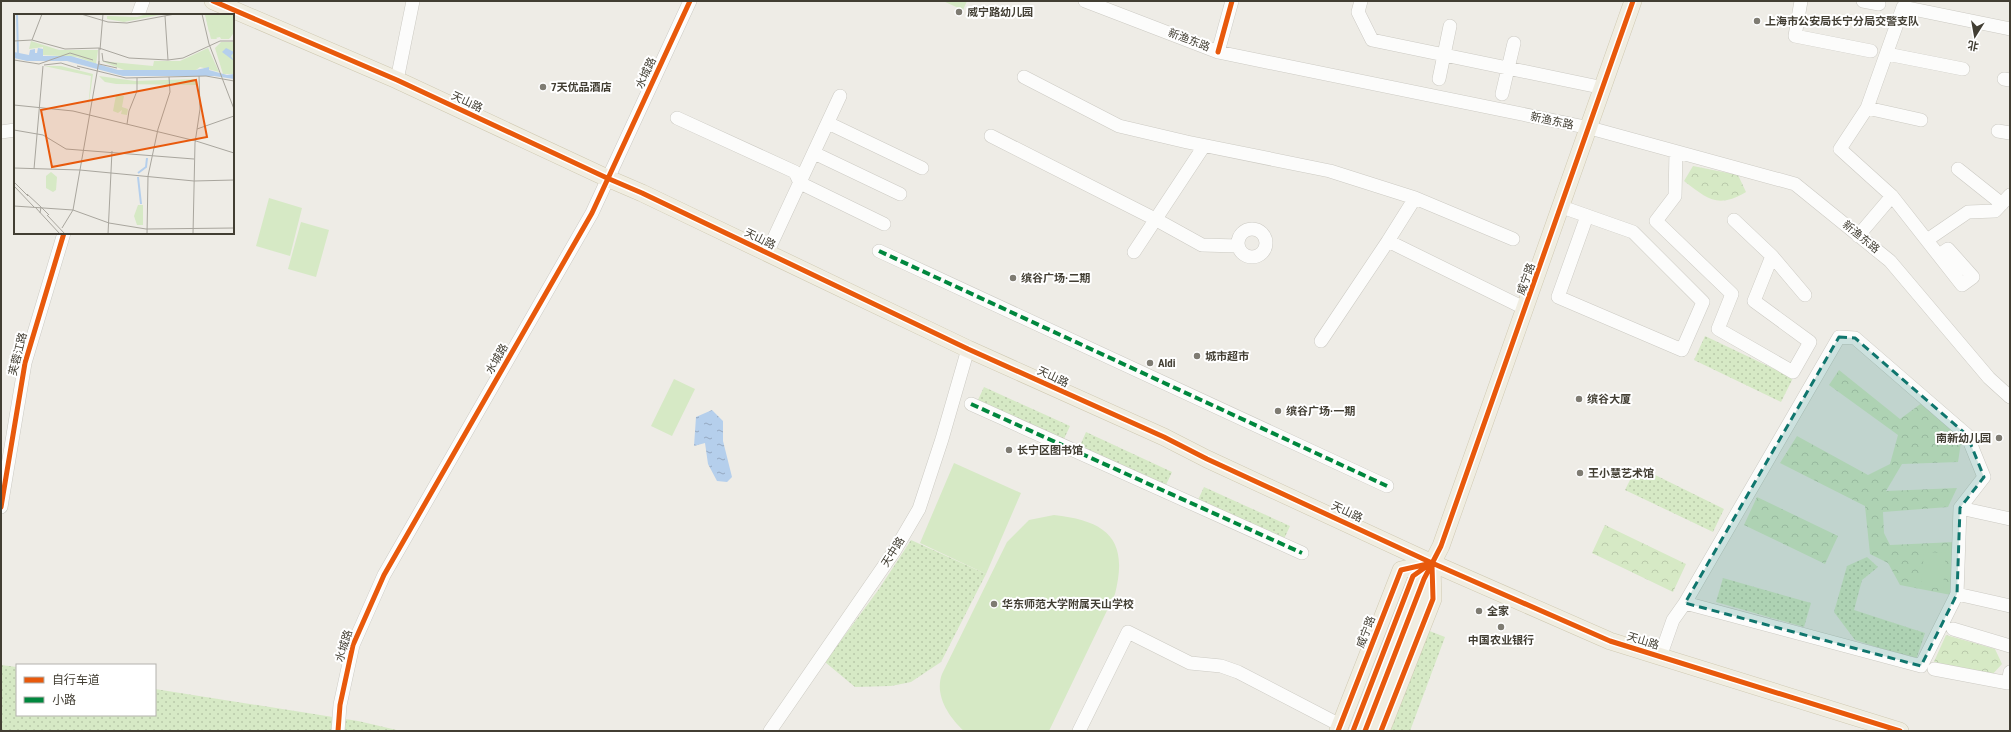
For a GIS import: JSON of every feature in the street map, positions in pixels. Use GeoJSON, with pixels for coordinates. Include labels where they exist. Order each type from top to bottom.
{"type":"FeatureCollection","features":[{"type":"Feature","properties":{"kind":"main road","name":"天山路"},"geometry":{"type":"LineString","coordinates":[[213,1],[397,80],[642,193],[968,349],[1164,437],[1214,462],[1432,563],[1610,641],[1900,731]]}},
{"type":"Feature","properties":{"kind":"main road","name":"威宁路"},"geometry":{"type":"LineString","coordinates":[[1350,730],[1413,576],[1432,563],[1442,546],[1590,128],[1633,1]]}},
{"type":"Feature","properties":{"kind":"main road"},"geometry":{"type":"LineString","coordinates":[[1381,731],[1433,599],[1432,563]]}},
{"type":"Feature","properties":{"kind":"street"},"geometry":{"type":"LineString","coordinates":[[138,14],[143,1]]}},
{"type":"Feature","properties":{"kind":"street"},"geometry":{"type":"LineString","coordinates":[[397,80],[413,1]]}},
{"type":"Feature","properties":{"kind":"street","name":"水城路"},"geometry":{"type":"LineString","coordinates":[[338,731],[340,705],[353,645],[384,575],[592,213],[690,1]]}},
{"type":"Feature","properties":{"kind":"street","name":"新渔东路"},"geometry":{"type":"LineString","coordinates":[[1085,1],[1218,52],[1590,128],[1795,184],[1890,261],[1989,378],[2010,397]]}},
{"type":"Feature","properties":{"kind":"street"},"geometry":{"type":"LineString","coordinates":[[1218,52],[1232,1]]}},
{"type":"Feature","properties":{"kind":"street"},"geometry":{"type":"LineString","coordinates":[[1362,1],[1358,12],[1372,40],[1604,88]]}},
{"type":"Feature","properties":{"kind":"street"},"geometry":{"type":"LineString","coordinates":[[1801,1],[1795,36],[1871,51]]}},
{"type":"Feature","properties":{"kind":"street"},"geometry":{"type":"LineString","coordinates":[[1863,1],[1879,4]]}},
{"type":"Feature","properties":{"kind":"street"},"geometry":{"type":"LineString","coordinates":[[1939,255],[1892,196],[1840,149],[1867,108],[1887,54],[1901,4],[2010,29]]}},
{"type":"Feature","properties":{"kind":"street"},"geometry":{"type":"LineString","coordinates":[[1439,79],[1450,26]]}},
{"type":"Feature","properties":{"kind":"street"},"geometry":{"type":"LineString","coordinates":[[1502,94],[1514,43]]}},
{"type":"Feature","properties":{"kind":"street"},"geometry":{"type":"LineString","coordinates":[[1887,54],[1963,69]]}},
{"type":"Feature","properties":{"kind":"street"},"geometry":{"type":"LineString","coordinates":[[1024,77],[1119,126],[1204,146],[1330,171],[1414,198],[1513,239]]}},
{"type":"Feature","properties":{"kind":"street"},"geometry":{"type":"LineString","coordinates":[[767,253],[840,96]]}},
{"type":"Feature","properties":{"kind":"street"},"geometry":{"type":"LineString","coordinates":[[1867,108],[1921,120]]}},
{"type":"Feature","properties":{"kind":"street"},"geometry":{"type":"LineString","coordinates":[[677,118],[795,172],[800,183],[884,224]]}},
{"type":"Feature","properties":{"kind":"street"},"geometry":{"type":"LineString","coordinates":[[828,123],[922,168]]}},
{"type":"Feature","properties":{"kind":"street"},"geometry":{"type":"LineString","coordinates":[[1,132],[14,130]]}},
{"type":"Feature","properties":{"kind":"street"},"geometry":{"type":"LineString","coordinates":[[991,136],[1156,219],[1202,245],[1238,246]]}},
{"type":"Feature","properties":{"kind":"street"},"geometry":{"type":"LineString","coordinates":[[1134,252],[1204,146]]}},
{"type":"Feature","properties":{"kind":"street"},"geometry":{"type":"LineString","coordinates":[[1676,152],[1675,196],[1656,221],[1732,294],[1754,300],[1810,342],[1793,372],[1718,329],[1732,294]]}},
{"type":"Feature","properties":{"kind":"street"},"geometry":{"type":"LineString","coordinates":[[814,153],[900,194]]}},
{"type":"Feature","properties":{"kind":"street"},"geometry":{"type":"LineString","coordinates":[[1927,240],[1968,212],[1996,211],[2006,200],[1958,169]]}},
{"type":"Feature","properties":{"kind":"street"},"geometry":{"type":"LineString","coordinates":[[1858,236],[1892,196]]}},
{"type":"Feature","properties":{"kind":"street"},"geometry":{"type":"LineString","coordinates":[[1321,341],[1388,241],[1414,198]]}},
{"type":"Feature","properties":{"kind":"street"},"geometry":{"type":"LineString","coordinates":[[1562,207],[1633,232],[1703,302],[1682,350],[1558,297],[1587,216]]}},
{"type":"Feature","properties":{"kind":"street"},"geometry":{"type":"LineString","coordinates":[[1734,220],[1772,256],[1805,295]]}},
{"type":"Feature","properties":{"kind":"street","name":"芙蓉江路"},"geometry":{"type":"LineString","coordinates":[[1,507],[25,363],[64,234]]}},
{"type":"Feature","properties":{"kind":"street"},"geometry":{"type":"LineString","coordinates":[[1388,241],[1526,309]]}},
{"type":"Feature","properties":{"kind":"street"},"geometry":{"type":"LineString","coordinates":[[880,251],[1386,486]]}},
{"type":"Feature","properties":{"kind":"street"},"geometry":{"type":"LineString","coordinates":[[1754,300],[1772,256]]}},
{"type":"Feature","properties":{"kind":"street"},"geometry":{"type":"LineString","coordinates":[[1660,657],[1673,620],[1685,603],[1840,337],[1855,338],[1967,435],[1984,478],[1960,508],[1957,594],[1921,666],[1685,603]]}},
{"type":"Feature","properties":{"kind":"street","name":"天中路"},"geometry":{"type":"LineString","coordinates":[[770,731],[895,550],[919,509],[942,439],[968,349]]}},
{"type":"Feature","properties":{"kind":"street"},"geometry":{"type":"LineString","coordinates":[[972,404],[1302,553]]}},
{"type":"Feature","properties":{"kind":"street"},"geometry":{"type":"LineString","coordinates":[[1960,508],[2010,519]]}},
{"type":"Feature","properties":{"kind":"street"},"geometry":{"type":"LineString","coordinates":[[1957,594],[2010,606]]}},
{"type":"Feature","properties":{"kind":"street"},"geometry":{"type":"LineString","coordinates":[[1953,629],[2010,646]]}},
{"type":"Feature","properties":{"kind":"street"},"geometry":{"type":"LineString","coordinates":[[1079,731],[1128,632],[1190,663],[1221,666],[1238,672],[1350,730]]}},
{"type":"Feature","properties":{"kind":"street"},"geometry":{"type":"LineString","coordinates":[[1934,669],[2008,683],[2010,672]]}},
{"type":"Feature","properties":{"kind":"highlighted area"},"geometry":{"type":"Polygon","coordinates":[[[1839,337],[1855,338],[1967,435],[1984,477],[1960,508],[1957,594],[1921,666],[1685,603],[1839,337]]]}},
{"type":"Feature","properties":{"kind":"green space"},"geometry":{"type":"Polygon","coordinates":[[[943,1],[967,1],[963,10],[943,1]]]}},
{"type":"Feature","properties":{"kind":"green space"},"geometry":{"type":"Polygon","coordinates":[[[1693,166],[1738,175],[1746,192],[1727,200],[1713,200],[1700,193],[1684,181],[1693,166]]]}},
{"type":"Feature","properties":{"kind":"green space"},"geometry":{"type":"Polygon","coordinates":[[[269,198],[302,208],[290,256],[256,246],[269,198]]]}},
{"type":"Feature","properties":{"kind":"green space"},"geometry":{"type":"Polygon","coordinates":[[[301,222],[329,230],[316,277],[288,269],[301,222]]]}},
{"type":"Feature","properties":{"kind":"green space"},"geometry":{"type":"Polygon","coordinates":[[[1705,336],[1793,378],[1781,402],[1694,360],[1705,336]]]}},
{"type":"Feature","properties":{"kind":"green space"},"geometry":{"type":"Polygon","coordinates":[[[1839,370],[1900,419],[1930,397],[1964,423],[1958,462],[1902,464],[1886,491],[1957,488],[1948,507],[1883,512],[1884,533],[1890,545],[1955,542],[1951,595],[1900,585],[1888,563],[1870,554],[1865,506],[1780,463],[1797,436],[1868,475],[1890,464],[1898,435],[1829,385],[1839,370]]]}},
{"type":"Feature","properties":{"kind":"green space"},"geometry":{"type":"Polygon","coordinates":[[[674,379],[695,389],[672,436],[651,426],[674,379]]]}},
{"type":"Feature","properties":{"kind":"green space"},"geometry":{"type":"Polygon","coordinates":[[[984,387],[1070,426],[1063,441],[977,402],[984,387]]]}},
{"type":"Feature","properties":{"kind":"green space"},"geometry":{"type":"Polygon","coordinates":[[[1086,432],[1172,472],[1165,487],[1079,448],[1086,432]]]}},
{"type":"Feature","properties":{"kind":"green space"},"geometry":{"type":"Polygon","coordinates":[[[954,463],[1021,493],[986,574],[920,543],[954,463]]]}},
{"type":"Feature","properties":{"kind":"green space"},"geometry":{"type":"Polygon","coordinates":[[[1637,466],[1724,509],[1713,532],[1625,490],[1637,466]]]}},
{"type":"Feature","properties":{"kind":"green space"},"geometry":{"type":"Polygon","coordinates":[[[1204,487],[1290,526],[1283,541],[1197,502],[1204,487]]]}},
{"type":"Feature","properties":{"kind":"green space"},"geometry":{"type":"Polygon","coordinates":[[[1757,497],[1838,536],[1825,564],[1744,525],[1757,497]]]}},
{"type":"Feature","properties":{"kind":"green space"},"geometry":{"type":"Polygon","coordinates":[[[1054,515],[1088,522],[1100,528],[1110,536],[1116,546],[1119,559],[1119,575],[1115,594],[1049,731],[964,731],[948,712],[941,698],[940,682],[942,674],[1007,542],[1029,520],[1054,515]]]}},
{"type":"Feature","properties":{"kind":"green space"},"geometry":{"type":"Polygon","coordinates":[[[1605,525],[1686,564],[1673,592],[1592,553],[1605,525]]]}},
{"type":"Feature","properties":{"kind":"green space"},"geometry":{"type":"Polygon","coordinates":[[[911,540],[986,574],[941,662],[911,682],[891,686],[855,687],[825,662],[879,589],[911,540]]]}},
{"type":"Feature","properties":{"kind":"green space"},"geometry":{"type":"Polygon","coordinates":[[[1924,552],[1946,553],[1943,588],[1921,587],[1924,552]]]}},
{"type":"Feature","properties":{"kind":"green space"},"geometry":{"type":"Polygon","coordinates":[[[1867,557],[1878,567],[1862,580],[1854,610],[1925,633],[1916,660],[1855,640],[1834,612],[1847,566],[1867,557]]]}},
{"type":"Feature","properties":{"kind":"green space"},"geometry":{"type":"Polygon","coordinates":[[[1723,578],[1811,603],[1804,627],[1716,602],[1723,578]]]}},
{"type":"Feature","properties":{"kind":"green space"},"geometry":{"type":"Polygon","coordinates":[[[1427,630],[1445,637],[1410,731],[1387,731],[1427,630]]]}},
{"type":"Feature","properties":{"kind":"green space"},"geometry":{"type":"Polygon","coordinates":[[[1946,635],[1995,649],[2002,664],[1990,677],[1932,666],[1946,635]]]}},
{"type":"Feature","properties":{"kind":"green space"},"geometry":{"type":"Polygon","coordinates":[[[1,665],[16,667],[16,716],[156,716],[156,689],[358,721],[401,731],[1,731],[1,665]]]}},
{"type":"Feature","properties":{"kind":"water"},"geometry":{"type":"Polygon","coordinates":[[[712,410],[723,421],[723,441],[732,477],[727,482],[717,481],[708,464],[705,443],[694,446],[696,417],[712,410]]]}},
{"type":"Feature","properties":{"kind":"marked path"},"geometry":{"type":"LineString","coordinates":[[879,251],[1387,486]]}},
{"type":"Feature","properties":{"kind":"marked path"},"geometry":{"type":"LineString","coordinates":[[971,404],[1302,553]]}},
{"type":"Feature","properties":{"kind":"cycle path"},"geometry":{"type":"LineString","coordinates":[[213,1],[397,80],[642,193],[968,349],[1164,437],[1207,459],[1432,563],[1610,641],[1900,731]]}},
{"type":"Feature","properties":{"kind":"cycle path"},"geometry":{"type":"LineString","coordinates":[[338,731],[340,705],[353,645],[384,575],[592,213],[690,1]]}},
{"type":"Feature","properties":{"kind":"cycle path"},"geometry":{"type":"LineString","coordinates":[[1218,52],[1232,1]]}},
{"type":"Feature","properties":{"kind":"cycle path"},"geometry":{"type":"LineString","coordinates":[[1365,731],[1424,579],[1441,546],[1633,1]]}},
{"type":"Feature","properties":{"kind":"cycle path"},"geometry":{"type":"LineString","coordinates":[[1,507],[25,363],[64,234]]}},
{"type":"Feature","properties":{"kind":"cycle path"},"geometry":{"type":"LineString","coordinates":[[1338,731],[1401,570],[1432,563]]}},
{"type":"Feature","properties":{"kind":"cycle path"},"geometry":{"type":"LineString","coordinates":[[1381,731],[1433,599],[1432,565]]}},
{"type":"Feature","properties":{"kind":"cycle path"},"geometry":{"type":"LineString","coordinates":[[1353,731],[1413,576],[1427,566]]}},
{"type":"Feature","properties":{"kind":"place","name":"威宁路幼儿园"},"geometry":{"type":"Point","coordinates":[959,12]}},
{"type":"Feature","properties":{"kind":"place","name":"上海市公安局长宁分局交警支队"},"geometry":{"type":"Point","coordinates":[1757,21]}},
{"type":"Feature","properties":{"kind":"place","name":"7天优品酒店"},"geometry":{"type":"Point","coordinates":[543,87]}},
{"type":"Feature","properties":{"kind":"place","name":"缤谷广场·二期"},"geometry":{"type":"Point","coordinates":[1013,278]}},
{"type":"Feature","properties":{"kind":"place","name":"城市超市"},"geometry":{"type":"Point","coordinates":[1197,356]}},
{"type":"Feature","properties":{"kind":"place","name":"Aldi"},"geometry":{"type":"Point","coordinates":[1150,363]}},
{"type":"Feature","properties":{"kind":"place","name":"缤谷大厦"},"geometry":{"type":"Point","coordinates":[1579,399]}},
{"type":"Feature","properties":{"kind":"place","name":"缤谷广场·一期"},"geometry":{"type":"Point","coordinates":[1278,411]}},
{"type":"Feature","properties":{"kind":"place","name":"南新幼儿园"},"geometry":{"type":"Point","coordinates":[1999,438]}},
{"type":"Feature","properties":{"kind":"place","name":"长宁区图书馆"},"geometry":{"type":"Point","coordinates":[1009,450]}},
{"type":"Feature","properties":{"kind":"place","name":"王小慧艺术馆"},"geometry":{"type":"Point","coordinates":[1580,473]}},
{"type":"Feature","properties":{"kind":"place","name":"华东师范大学附属天山学校"},"geometry":{"type":"Point","coordinates":[994,604]}},
{"type":"Feature","properties":{"kind":"place","name":"全家"},"geometry":{"type":"Point","coordinates":[1479,611]}},
{"type":"Feature","properties":{"kind":"place","name":"中国农业银行"},"geometry":{"type":"Point","coordinates":[1501,627]}}]}
